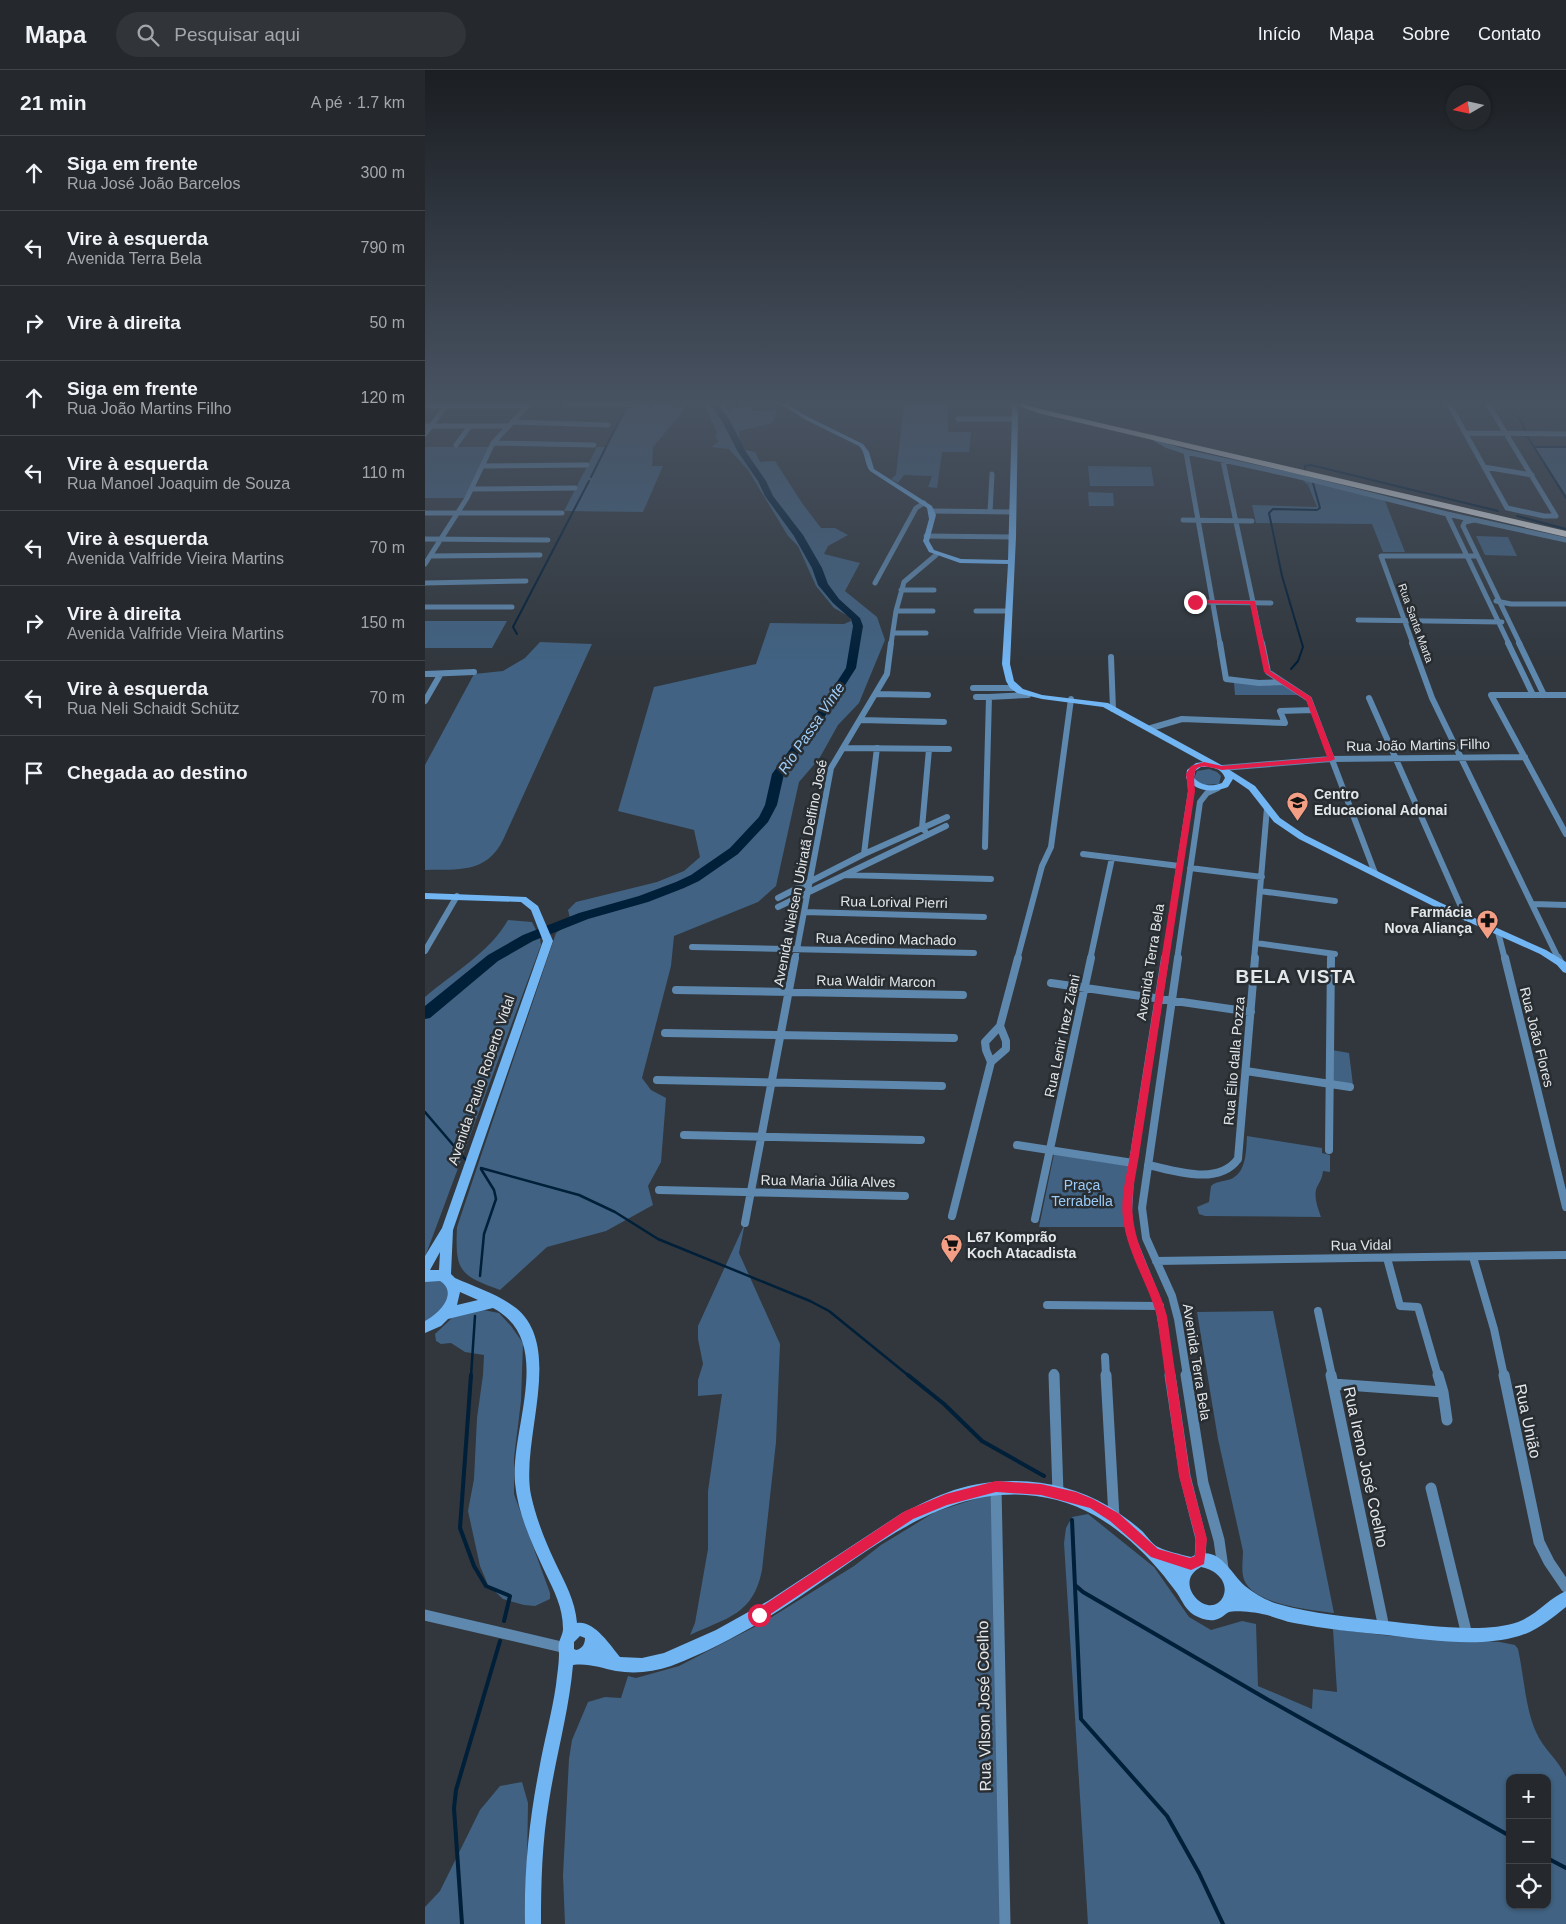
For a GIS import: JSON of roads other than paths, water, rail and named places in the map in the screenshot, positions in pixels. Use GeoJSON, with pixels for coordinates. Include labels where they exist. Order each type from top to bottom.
{"type":"FeatureCollection","features":[{"type":"Feature","properties":{"kind":"highway"},"geometry":{"type":"LineString","coordinates":[[1379,491],[1566,534]]}},
{"type":"Feature","properties":{"kind":"main road"},"geometry":{"type":"LineString","coordinates":[[905,491],[925,503],[933,511],[926,536],[927,547],[936,555],[965,561],[1011,562]]}},
{"type":"Feature","properties":{"kind":"main road"},"geometry":{"type":"LineString","coordinates":[[1014,491],[1006,664],[1009,681],[1015,688],[1028,695],[1095,702],[1113,708],[1188,749],[1252,788],[1267,808],[1270,817],[1301,837],[1564,966]]}},
{"type":"Feature","properties":{"kind":"main road"},"geometry":{"type":"LineString","coordinates":[[1188,749],[1194,767]]}},
{"type":"Feature","properties":{"kind":"main road"},"geometry":{"type":"LineString","coordinates":[[1221,787],[1229,778],[1221,768],[1204,764],[1191,770],[1190,778],[1196,785],[1203,788],[1252,788]]}},
{"type":"Feature","properties":{"kind":"main road"},"geometry":{"type":"LineString","coordinates":[[425,896],[457,896]]}},
{"type":"Feature","properties":{"kind":"main road","name":"Avenida Paulo Roberto Vidal"},"geometry":{"type":"LineString","coordinates":[[425,1267],[447,1230],[549,941],[532,904],[523,898],[457,896]]}},
{"type":"Feature","properties":{"kind":"main road","name":"Avenida Paulo Roberto Vidal"},"geometry":{"type":"LineString","coordinates":[[446,1314],[455,1297],[454,1289],[448,1280],[447,1230]]}},
{"type":"Feature","properties":{"kind":"main road"},"geometry":{"type":"LineString","coordinates":[[425,1276],[437,1275],[509,1309],[518,1317],[529,1337],[532,1373],[522,1470],[523,1490],[535,1529],[568,1606],[577,1644],[565,1680],[543,1786],[536,1832],[533,1924]]}},
{"type":"Feature","properties":{"kind":"main road"},"geometry":{"type":"LineString","coordinates":[[425,1327],[438,1321],[446,1314],[493,1302]]}},
{"type":"Feature","properties":{"kind":"main road"},"geometry":{"type":"LineString","coordinates":[[577,1644],[617,1663],[633,1666],[649,1665],[666,1660],[715,1639],[759,1615],[909,1515],[946,1500],[996,1487],[1018,1487],[1058,1493],[1093,1504],[1114,1517],[1155,1553],[1183,1589],[1189,1603],[1202,1611],[1216,1612],[1227,1604],[1231,1597],[1227,1574]]}},
{"type":"Feature","properties":{"kind":"main road"},"geometry":{"type":"LineString","coordinates":[[1155,1553],[1195,1562],[1216,1562],[1239,1590],[1261,1606]]}},
{"type":"Feature","properties":{"kind":"main road"},"geometry":{"type":"LineString","coordinates":[[1183,1589],[1183,1575],[1195,1562]]}},
{"type":"Feature","properties":{"kind":"main road"},"geometry":{"type":"LineString","coordinates":[[1227,1604],[1261,1606],[1309,1619],[1384,1628],[1467,1634],[1500,1634],[1522,1628],[1540,1618],[1566,1598]]}},
{"type":"Feature","properties":{"kind":"street"},"geometry":{"type":"LineString","coordinates":[[425,564],[471,491]]}},
{"type":"Feature","properties":{"kind":"street"},"geometry":{"type":"LineString","coordinates":[[989,512],[991,491]]}},
{"type":"Feature","properties":{"kind":"street"},"geometry":{"type":"LineString","coordinates":[[1193,491],[1226,679],[1259,683],[1283,682]]}},
{"type":"Feature","properties":{"kind":"street"},"geometry":{"type":"LineString","coordinates":[[1229,491],[1267,672],[1309,699],[1375,873]]}},
{"type":"Feature","properties":{"kind":"street"},"geometry":{"type":"LineString","coordinates":[[1360,491],[1447,514],[1566,540]]}},
{"type":"Feature","properties":{"kind":"street"},"geometry":{"type":"LineString","coordinates":[[1497,491],[1507,508],[1544,516],[1556,516],[1541,491]]}},
{"type":"Feature","properties":{"kind":"street"},"geometry":{"type":"LineString","coordinates":[[875,583],[916,508],[925,503]]}},
{"type":"Feature","properties":{"kind":"street"},"geometry":{"type":"LineString","coordinates":[[1502,519],[1507,508]]}},
{"type":"Feature","properties":{"kind":"street"},"geometry":{"type":"LineString","coordinates":[[933,511],[1013,512]]}},
{"type":"Feature","properties":{"kind":"street"},"geometry":{"type":"LineString","coordinates":[[425,513],[562,513]]}},
{"type":"Feature","properties":{"kind":"street"},"geometry":{"type":"LineString","coordinates":[[1447,514],[1533,695]]}},
{"type":"Feature","properties":{"kind":"street"},"geometry":{"type":"LineString","coordinates":[[1183,520],[1252,521]]}},
{"type":"Feature","properties":{"kind":"street"},"geometry":{"type":"LineString","coordinates":[[1475,520],[1465,522],[1463,526],[1544,695]]}},
{"type":"Feature","properties":{"kind":"street"},"geometry":{"type":"LineString","coordinates":[[926,536],[1013,537]]}},
{"type":"Feature","properties":{"kind":"street"},"geometry":{"type":"LineString","coordinates":[[425,539],[548,540]]}},
{"type":"Feature","properties":{"kind":"street"},"geometry":{"type":"LineString","coordinates":[[430,556],[540,555]]}},
{"type":"Feature","properties":{"kind":"street","name":"Avenida Nielsen Ubiratã Delfino José"},"geometry":{"type":"LineString","coordinates":[[745,1223],[831,768],[876,694],[889,667],[896,610],[901,590],[909,577],[936,555]]}},
{"type":"Feature","properties":{"kind":"street","name":"Rua Santa Marta"},"geometry":{"type":"LineString","coordinates":[[1467,556],[1381,556],[1431,698],[1564,966]]}},
{"type":"Feature","properties":{"kind":"street"},"geometry":{"type":"LineString","coordinates":[[1467,556],[1477,556]]}},
{"type":"Feature","properties":{"kind":"street"},"geometry":{"type":"LineString","coordinates":[[425,583],[527,581]]}},
{"type":"Feature","properties":{"kind":"street"},"geometry":{"type":"LineString","coordinates":[[901,590],[934,590]]}},
{"type":"Feature","properties":{"kind":"street"},"geometry":{"type":"LineString","coordinates":[[1487,601],[1511,604],[1564,602]]}},
{"type":"Feature","properties":{"kind":"street"},"geometry":{"type":"LineString","coordinates":[[1195,602],[1271,603]]}},
{"type":"Feature","properties":{"kind":"street"},"geometry":{"type":"LineString","coordinates":[[425,607],[512,607]]}},
{"type":"Feature","properties":{"kind":"street"},"geometry":{"type":"LineString","coordinates":[[896,610],[933,611]]}},
{"type":"Feature","properties":{"kind":"street"},"geometry":{"type":"LineString","coordinates":[[975,611],[1008,610]]}},
{"type":"Feature","properties":{"kind":"street"},"geometry":{"type":"LineString","coordinates":[[1358,620],[1509,622]]}},
{"type":"Feature","properties":{"kind":"street"},"geometry":{"type":"LineString","coordinates":[[894,633],[926,634]]}},
{"type":"Feature","properties":{"kind":"street"},"geometry":{"type":"LineString","coordinates":[[1111,657],[1113,708]]}},
{"type":"Feature","properties":{"kind":"street"},"geometry":{"type":"LineString","coordinates":[[425,674],[440,675],[474,672]]}},
{"type":"Feature","properties":{"kind":"street"},"geometry":{"type":"LineString","coordinates":[[425,701],[440,675]]}},
{"type":"Feature","properties":{"kind":"street"},"geometry":{"type":"LineString","coordinates":[[973,688],[1015,688]]}},
{"type":"Feature","properties":{"kind":"street"},"geometry":{"type":"LineString","coordinates":[[876,694],[928,695]]}},
{"type":"Feature","properties":{"kind":"street"},"geometry":{"type":"LineString","coordinates":[[976,697],[1028,695]]}},
{"type":"Feature","properties":{"kind":"street"},"geometry":{"type":"LineString","coordinates":[[1566,695],[1491,696],[1566,834]]}},
{"type":"Feature","properties":{"kind":"street"},"geometry":{"type":"LineString","coordinates":[[985,847],[989,697]]}},
{"type":"Feature","properties":{"kind":"street"},"geometry":{"type":"LineString","coordinates":[[1369,698],[1466,918]]}},
{"type":"Feature","properties":{"kind":"street"},"geometry":{"type":"LineString","coordinates":[[991,1062],[985,1052],[984,1045],[986,1038],[1000,1026],[1042,866],[1051,847],[1071,699]]}},
{"type":"Feature","properties":{"kind":"street"},"geometry":{"type":"LineString","coordinates":[[1151,728],[1182,719],[1285,723],[1280,711],[1313,710]]}},
{"type":"Feature","properties":{"kind":"street"},"geometry":{"type":"LineString","coordinates":[[860,720],[944,722]]}},
{"type":"Feature","properties":{"kind":"street"},"geometry":{"type":"LineString","coordinates":[[843,748],[949,750]]}},
{"type":"Feature","properties":{"kind":"street"},"geometry":{"type":"LineString","coordinates":[[864,854],[877,748]]}},
{"type":"Feature","properties":{"kind":"street"},"geometry":{"type":"LineString","coordinates":[[922,828],[929,749]]}},
{"type":"Feature","properties":{"kind":"street","name":"Rua João Martins Filho"},"geometry":{"type":"LineString","coordinates":[[1221,768],[1331,759],[1525,757]]}},
{"type":"Feature","properties":{"kind":"street","name":"Avenida Terra Bela"},"geometry":{"type":"LineString","coordinates":[[1190,778],[1191,791],[1128,1202],[1130,1234],[1140,1262],[1160,1306],[1185,1476],[1201,1539],[1195,1562]]}},
{"type":"Feature","properties":{"kind":"street","name":"Avenida Terra Bela"},"geometry":{"type":"LineString","coordinates":[[1221,787],[1207,793],[1201,800],[1147,1165],[1142,1216],[1146,1238],[1172,1296],[1178,1319],[1200,1469],[1227,1574]]}},
{"type":"Feature","properties":{"kind":"street"},"geometry":{"type":"LineString","coordinates":[[778,898],[864,854],[947,817]]}},
{"type":"Feature","properties":{"kind":"street","name":"Rua Élio dalla Pozza"},"geometry":{"type":"LineString","coordinates":[[1147,1165],[1208,1175],[1221,1174],[1233,1168],[1237,1163],[1261,877],[1270,817]]}},
{"type":"Feature","properties":{"kind":"street"},"geometry":{"type":"LineString","coordinates":[[778,907],[946,826]]}},
{"type":"Feature","properties":{"kind":"street"},"geometry":{"type":"LineString","coordinates":[[922,828],[928,834]]}},
{"type":"Feature","properties":{"kind":"street"},"geometry":{"type":"LineString","coordinates":[[1083,854],[1179,866]]}},
{"type":"Feature","properties":{"kind":"street","name":"Rua Lenir Inez Ziani"},"geometry":{"type":"LineString","coordinates":[[1035,1219],[1112,858]]}},
{"type":"Feature","properties":{"kind":"street"},"geometry":{"type":"LineString","coordinates":[[1190,868],[1261,877]]}},
{"type":"Feature","properties":{"kind":"street"},"geometry":{"type":"LineString","coordinates":[[843,875],[991,879]]}},
{"type":"Feature","properties":{"kind":"street"},"geometry":{"type":"LineString","coordinates":[[1260,891],[1335,901]]}},
{"type":"Feature","properties":{"kind":"street"},"geometry":{"type":"LineString","coordinates":[[425,951],[457,896]]}},
{"type":"Feature","properties":{"kind":"street"},"geometry":{"type":"LineString","coordinates":[[1533,904],[1566,905]]}},
{"type":"Feature","properties":{"kind":"street","name":"Rua Lorival Pierri"},"geometry":{"type":"LineString","coordinates":[[804,912],[984,917]]}},
{"type":"Feature","properties":{"kind":"street","name":"Rua João Flores"},"geometry":{"type":"LineString","coordinates":[[1498,932],[1566,1207]]}},
{"type":"Feature","properties":{"kind":"street"},"geometry":{"type":"LineString","coordinates":[[1256,943],[1333,954],[1329,1150]]}},
{"type":"Feature","properties":{"kind":"street","name":"Rua Acedino Machado"},"geometry":{"type":"LineString","coordinates":[[692,947],[974,953]]}},
{"type":"Feature","properties":{"kind":"street"},"geometry":{"type":"LineString","coordinates":[[1051,983],[1251,1012]]}},
{"type":"Feature","properties":{"kind":"street","name":"Rua Waldir Marcon"},"geometry":{"type":"LineString","coordinates":[[676,990],[963,995]]}},
{"type":"Feature","properties":{"kind":"street"},"geometry":{"type":"LineString","coordinates":[[952,1216],[991,1062],[1006,1049],[1006,1042],[1000,1026]]}},
{"type":"Feature","properties":{"kind":"street"},"geometry":{"type":"LineString","coordinates":[[665,1033],[954,1038]]}},
{"type":"Feature","properties":{"kind":"street"},"geometry":{"type":"LineString","coordinates":[[1246,1071],[1349,1087]]}},
{"type":"Feature","properties":{"kind":"street"},"geometry":{"type":"LineString","coordinates":[[657,1080],[942,1086]]}},
{"type":"Feature","properties":{"kind":"street"},"geometry":{"type":"LineString","coordinates":[[684,1135],[921,1140]]}},
{"type":"Feature","properties":{"kind":"street"},"geometry":{"type":"LineString","coordinates":[[1017,1145],[1133,1163]]}},
{"type":"Feature","properties":{"kind":"street","name":"Rua Maria Júlia Alves"},"geometry":{"type":"LineString","coordinates":[[659,1190],[905,1196]]}},
{"type":"Feature","properties":{"kind":"street","name":"Rua Vidal"},"geometry":{"type":"LineString","coordinates":[[1156,1261],[1566,1256]]}},
{"type":"Feature","properties":{"kind":"street","name":"Rua União"},"geometry":{"type":"LineString","coordinates":[[1473,1257],[1494,1330],[1537,1536],[1546,1557],[1566,1587]]}},
{"type":"Feature","properties":{"kind":"street"},"geometry":{"type":"LineString","coordinates":[[1387,1258],[1400,1306],[1418,1308],[1443,1392],[1447,1420]]}},
{"type":"Feature","properties":{"kind":"street"},"geometry":{"type":"LineString","coordinates":[[1047,1305],[1160,1306]]}},
{"type":"Feature","properties":{"kind":"street","name":"Rua Ireno José Coelho"},"geometry":{"type":"LineString","coordinates":[[1318,1311],[1384,1628]]}},
{"type":"Feature","properties":{"kind":"street"},"geometry":{"type":"LineString","coordinates":[[1105,1357],[1114,1517]]}},
{"type":"Feature","properties":{"kind":"street"},"geometry":{"type":"LineString","coordinates":[[1054,1373],[1058,1493]]}},
{"type":"Feature","properties":{"kind":"street"},"geometry":{"type":"LineString","coordinates":[[1333,1384],[1443,1392]]}},
{"type":"Feature","properties":{"kind":"street","name":"Rua Vilson José Coelho"},"geometry":{"type":"LineString","coordinates":[[996,1487],[1005,1924]]}},
{"type":"Feature","properties":{"kind":"street"},"geometry":{"type":"LineString","coordinates":[[1431,1488],[1467,1634]]}},
{"type":"Feature","properties":{"kind":"street"},"geometry":{"type":"LineString","coordinates":[[425,1615],[543,1643],[577,1644]]}},
{"type":"Feature","properties":{"kind":"waterway"},"geometry":{"type":"LineString","coordinates":[[517,634],[513,627],[584,491]]}},
{"type":"Feature","properties":{"kind":"waterway","name":"Rio Passa Vinte"},"geometry":{"type":"LineString","coordinates":[[425,1014],[493,958],[528,938],[584,916],[643,899],[695,878],[734,851],[764,819],[771,805],[778,774],[823,712],[851,668],[858,626],[855,618],[836,601],[823,585],[817,568],[798,535],[766,491]]}},
{"type":"Feature","properties":{"kind":"waterway"},"geometry":{"type":"LineString","coordinates":[[1291,669],[1298,661],[1303,647],[1282,576],[1269,513],[1273,509],[1317,510],[1320,508],[1315,491]]}},
{"type":"Feature","properties":{"kind":"waterway"},"geometry":{"type":"LineString","coordinates":[[1415,491],[1498,511]]}},
{"type":"Feature","properties":{"kind":"waterway"},"geometry":{"type":"LineString","coordinates":[[1561,491],[1566,498]]}},
{"type":"Feature","properties":{"kind":"waterway"},"geometry":{"type":"LineString","coordinates":[[1517,516],[1566,529]]}},
{"type":"Feature","properties":{"kind":"waterway"},"geometry":{"type":"LineString","coordinates":[[425,1112],[466,1160]]}},
{"type":"Feature","properties":{"kind":"waterway"},"geometry":{"type":"LineString","coordinates":[[481,1168],[579,1195],[615,1212],[658,1239],[810,1301],[829,1311],[909,1376]]}},
{"type":"Feature","properties":{"kind":"waterway"},"geometry":{"type":"LineString","coordinates":[[480,1276],[484,1234],[496,1199],[494,1190],[481,1169]]}},
{"type":"Feature","properties":{"kind":"waterway"},"geometry":{"type":"LineString","coordinates":[[471,1376],[475,1316]]}},
{"type":"Feature","properties":{"kind":"waterway"},"geometry":{"type":"LineString","coordinates":[[471,1375],[460,1528],[474,1566],[486,1586],[510,1596],[504,1621]]}},
{"type":"Feature","properties":{"kind":"waterway"},"geometry":{"type":"LineString","coordinates":[[908,1375],[944,1404],[982,1441],[1044,1476]]}},
{"type":"Feature","properties":{"kind":"waterway"},"geometry":{"type":"LineString","coordinates":[[1072,1520],[1081,1719],[1167,1816],[1199,1873],[1223,1924]]}},
{"type":"Feature","properties":{"kind":"waterway"},"geometry":{"type":"LineString","coordinates":[[1075,1585],[1083,1592],[1265,1698],[1506,1834]]}},
{"type":"Feature","properties":{"kind":"waterway"},"geometry":{"type":"LineString","coordinates":[[462,1924],[454,1808],[456,1790],[500,1641]]}},
{"type":"Feature","properties":{"kind":"waterway"},"geometry":{"type":"LineString","coordinates":[[1551,1860],[1566,1868]]}},
{"type":"Feature","properties":{"kind":"place","name":"Centro Educacional Adonai"},"geometry":{"type":"Point","coordinates":[1298,821]}},
{"type":"Feature","properties":{"kind":"place","name":"Farmácia Nova Aliança"},"geometry":{"type":"Point","coordinates":[1488,939]}},
{"type":"Feature","properties":{"kind":"place","name":"L67 Komprão Koch Atacadista"},"geometry":{"type":"Point","coordinates":[951,1264]}},
{"type":"Feature","properties":{"kind":"district","name":"BELA VISTA"},"geometry":{"type":"Point","coordinates":[1296,976]}},
{"type":"Feature","properties":{"kind":"park label","name":"Praça Terrabella"},"geometry":{"type":"Point","coordinates":[1082,1194]}}]}
